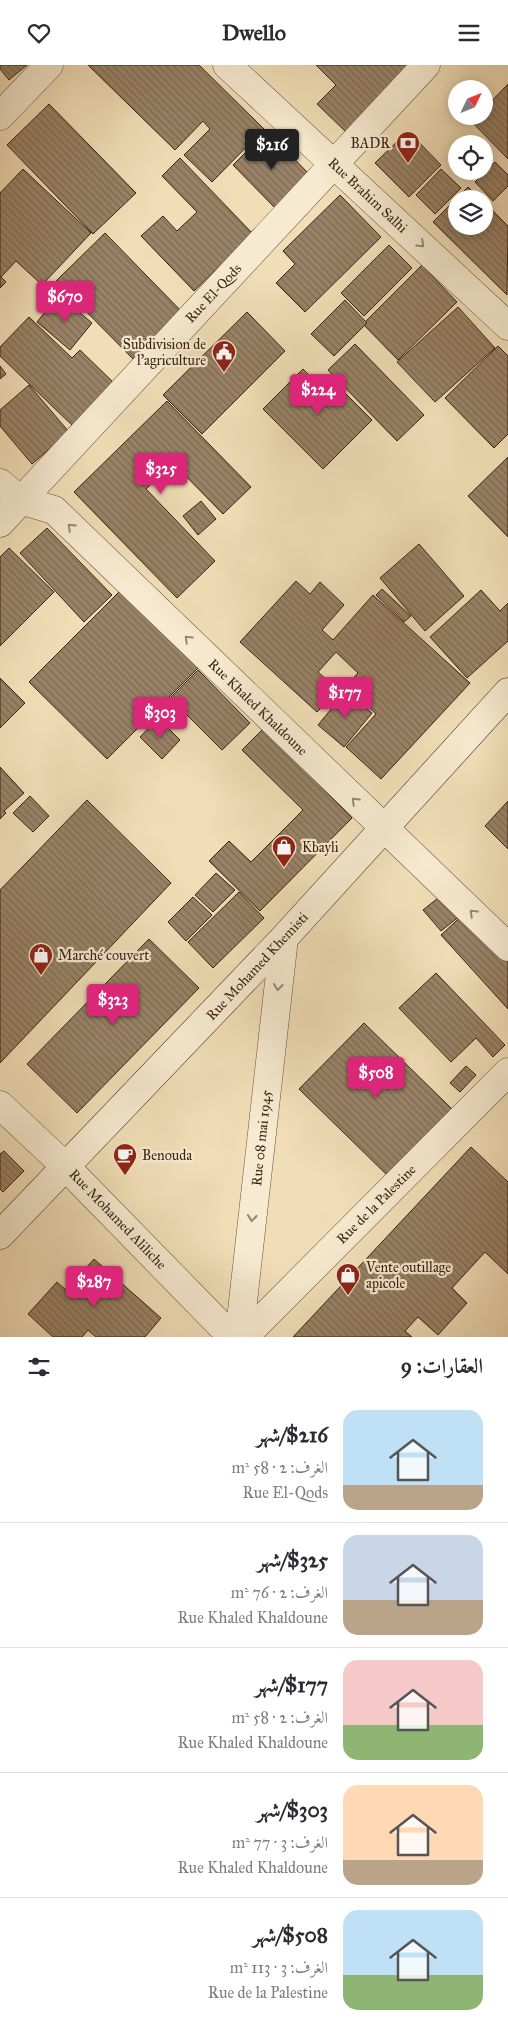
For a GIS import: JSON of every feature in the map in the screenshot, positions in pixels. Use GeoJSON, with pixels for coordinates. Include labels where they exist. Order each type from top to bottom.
{"type":"FeatureCollection","features":[{"type":"Feature","properties":{"kind":"street"},"geometry":{"type":"LineString","coordinates":[[0,116],[49,65]]}},
{"type":"Feature","properties":{"kind":"street","name":"Rue Brahim Salhi"},"geometry":{"type":"LineString","coordinates":[[227,65],[508,325]]}},
{"type":"Feature","properties":{"kind":"street","name":"Rue El-Qods"},"geometry":{"type":"LineString","coordinates":[[0,523],[10,492],[334,163],[426,65]]}},
{"type":"Feature","properties":{"kind":"street","name":"Rue Khaled Khaldoune"},"geometry":{"type":"LineString","coordinates":[[10,492],[54,510],[508,947]]}},
{"type":"Feature","properties":{"kind":"street","name":"Rue Mohamed Khemisti"},"geometry":{"type":"LineString","coordinates":[[0,1235],[284,938],[382,827],[508,692]]}},
{"type":"Feature","properties":{"kind":"street","name":"Rue 08 mai 1945"},"geometry":{"type":"LineString","coordinates":[[239,1337],[284,938]]}},
{"type":"Feature","properties":{"kind":"street","name":"Rue de la Palestine"},"geometry":{"type":"LineString","coordinates":[[244,1337],[508,1072]]}},
{"type":"Feature","properties":{"kind":"street","name":"Rue Mohamed Aliliche"},"geometry":{"type":"LineString","coordinates":[[0,1105],[65,1166],[232,1337]]}},
{"type":"Feature","properties":{"kind":"building"},"geometry":{"type":"Polygon","coordinates":[[[0,65],[27,65],[9,80],[0,69],[0,65]]]}},
{"type":"Feature","properties":{"kind":"building"},"geometry":{"type":"Polygon","coordinates":[[[88,65],[199,65],[264,129],[212,182],[184,155],[210,129],[203,121],[175,150],[88,65]]]}},
{"type":"Feature","properties":{"kind":"building"},"geometry":{"type":"Polygon","coordinates":[[[316,65],[410,65],[346,132],[317,104],[336,85],[316,65]]]}},
{"type":"Feature","properties":{"kind":"building"},"geometry":{"type":"Polygon","coordinates":[[[508,84],[508,159],[493,144],[493,135],[485,135],[475,125],[493,125],[493,100],[508,84]]]}},
{"type":"Feature","properties":{"kind":"building"},"geometry":{"type":"Polygon","coordinates":[[[49,104],[136,193],[93,234],[7,145],[49,104]]]}},
{"type":"Feature","properties":{"kind":"building"},"geometry":{"type":"Polygon","coordinates":[[[267,131],[311,176],[277,210],[233,165],[267,131]]]}},
{"type":"Feature","properties":{"kind":"building","name":"BADR"},"geometry":{"type":"Polygon","coordinates":[[[408,131],[441,165],[409,197],[375,163],[408,131]]]}},
{"type":"Feature","properties":{"kind":"building"},"geometry":{"type":"Polygon","coordinates":[[[180,158],[253,234],[194,291],[141,236],[163,216],[177,231],[197,212],[162,176],[180,158]]]}},
{"type":"Feature","properties":{"kind":"building"},"geometry":{"type":"Polygon","coordinates":[[[495,162],[508,175],[508,186],[493,201],[493,190],[483,190],[475,182],[477,180],[493,180],[493,164],[495,162]]]}},
{"type":"Feature","properties":{"kind":"building"},"geometry":{"type":"Polygon","coordinates":[[[23,169],[91,233],[42,285],[16,261],[1,277],[6,282],[0,288],[0,193],[23,169]]]}},
{"type":"Feature","properties":{"kind":"building"},"geometry":{"type":"Polygon","coordinates":[[[441,169],[448,176],[448,180],[453,180],[461,188],[459,190],[448,190],[448,201],[435,214],[416,195],[441,169]]]}},
{"type":"Feature","properties":{"kind":"building"},"geometry":{"type":"Polygon","coordinates":[[[340,195],[381,237],[305,312],[276,283],[295,264],[283,251],[340,195]]]}},
{"type":"Feature","properties":{"kind":"building"},"geometry":{"type":"Polygon","coordinates":[[[448,207],[448,235],[493,235],[493,211],[508,226],[507,295],[433,222],[448,207]]]}},
{"type":"Feature","properties":{"kind":"building"},"geometry":{"type":"Polygon","coordinates":[[[105,233],[186,316],[138,364],[56,281],[105,233]]]}},
{"type":"Feature","properties":{"kind":"building"},"geometry":{"type":"Polygon","coordinates":[[[389,245],[412,268],[364,316],[341,293],[389,245]]]}},
{"type":"Feature","properties":{"kind":"building"},"geometry":{"type":"Polygon","coordinates":[[[422,265],[457,302],[398,360],[363,324],[422,265]]]}},
{"type":"Feature","properties":{"kind":"building"},"geometry":{"type":"Polygon","coordinates":[[[59,295],[92,323],[70,350],[37,322],[59,295]]]}},
{"type":"Feature","properties":{"kind":"building"},"geometry":{"type":"Polygon","coordinates":[[[345,300],[367,323],[334,356],[311,334],[345,300]]]}},
{"type":"Feature","properties":{"kind":"building"},"geometry":{"type":"Polygon","coordinates":[[[458,307],[495,348],[435,402],[397,362],[458,307]]]}},
{"type":"Feature","properties":{"kind":"building","name":"Subdivision de l'agriculture"},"geometry":{"type":"Polygon","coordinates":[[[247,312],[285,351],[202,434],[163,395],[247,312]]]}},
{"type":"Feature","properties":{"kind":"building"},"geometry":{"type":"Polygon","coordinates":[[[29,317],[72,358],[80,350],[117,386],[75,428],[0,356],[0,347],[29,317]]]}},
{"type":"Feature","properties":{"kind":"building"},"geometry":{"type":"Polygon","coordinates":[[[355,344],[424,415],[397,441],[328,370],[355,344]]]}},
{"type":"Feature","properties":{"kind":"building"},"geometry":{"type":"Polygon","coordinates":[[[498,346],[508,356],[508,434],[494,448],[445,398],[498,346]]]}},
{"type":"Feature","properties":{"kind":"building"},"geometry":{"type":"Polygon","coordinates":[[[0,366],[6,374],[0,379],[0,366]]]}},
{"type":"Feature","properties":{"kind":"building"},"geometry":{"type":"Polygon","coordinates":[[[303,369],[317,383],[326,374],[372,420],[323,469],[263,409],[303,369]]]}},
{"type":"Feature","properties":{"kind":"building"},"geometry":{"type":"Polygon","coordinates":[[[29,385],[69,432],[32,464],[0,426],[0,410],[29,385]]]}},
{"type":"Feature","properties":{"kind":"building"},"geometry":{"type":"Polygon","coordinates":[[[167,401],[251,487],[223,514],[173,463],[146,489],[215,561],[177,598],[74,492],[167,401]]]}},
{"type":"Feature","properties":{"kind":"building"},"geometry":{"type":"Polygon","coordinates":[[[508,457],[508,537],[468,496],[508,457]]]}},
{"type":"Feature","properties":{"kind":"building"},"geometry":{"type":"Polygon","coordinates":[[[201,501],[216,519],[198,535],[183,516],[201,501]]]}},
{"type":"Feature","properties":{"kind":"building"},"geometry":{"type":"Polygon","coordinates":[[[47,528],[112,595],[84,622],[20,553],[47,528]]]}},
{"type":"Feature","properties":{"kind":"building"},"geometry":{"type":"Polygon","coordinates":[[[419,544],[464,596],[425,631],[380,578],[419,544]]]}},
{"type":"Feature","properties":{"kind":"building"},"geometry":{"type":"Polygon","coordinates":[[[9,548],[54,592],[0,646],[0,557],[9,548]]]}},
{"type":"Feature","properties":{"kind":"building"},"geometry":{"type":"Polygon","coordinates":[[[296,581],[310,594],[320,582],[344,605],[322,630],[333,640],[373,595],[470,683],[381,779],[346,747],[376,714],[346,686],[358,673],[336,652],[318,672],[338,690],[317,712],[240,642],[296,581]]]}},
{"type":"Feature","properties":{"kind":"building"},"geometry":{"type":"Polygon","coordinates":[[[382,589],[411,616],[404,622],[376,595],[382,589]]]}},
{"type":"Feature","properties":{"kind":"building"},"geometry":{"type":"Polygon","coordinates":[[[121,590],[199,667],[107,759],[29,682],[121,590]]]}},
{"type":"Feature","properties":{"kind":"building"},"geometry":{"type":"Polygon","coordinates":[[[481,590],[500,611],[508,603],[508,641],[467,678],[430,637],[481,590]]]}},
{"type":"Feature","properties":{"kind":"building"},"geometry":{"type":"Polygon","coordinates":[[[198,670],[250,723],[222,750],[170,698],[198,670]]]}},
{"type":"Feature","properties":{"kind":"building"},"geometry":{"type":"Polygon","coordinates":[[[0,678],[25,703],[0,728],[0,678]]]}},
{"type":"Feature","properties":{"kind":"building"},"geometry":{"type":"Polygon","coordinates":[[[346,691],[372,713],[344,747],[318,725],[346,691]]]}},
{"type":"Feature","properties":{"kind":"building"},"geometry":{"type":"Polygon","coordinates":[[[158,718],[180,740],[162,759],[140,737],[158,718]]]}},
{"type":"Feature","properties":{"kind":"building"},"geometry":{"type":"Polygon","coordinates":[[[263,729],[352,818],[260,911],[209,861],[229,841],[251,862],[303,810],[242,750],[263,729]]]}},
{"type":"Feature","properties":{"kind":"building"},"geometry":{"type":"Polygon","coordinates":[[[0,767],[24,793],[4,811],[6,813],[0,819],[0,767]]]}},
{"type":"Feature","properties":{"kind":"building"},"geometry":{"type":"Polygon","coordinates":[[[30,796],[49,816],[33,832],[13,813],[30,796]]]}},
{"type":"Feature","properties":{"kind":"building","name":"Marché couvert"},"geometry":{"type":"Polygon","coordinates":[[[87,800],[171,883],[0,1063],[0,890],[87,800]]]}},
{"type":"Feature","properties":{"kind":"building"},"geometry":{"type":"Polygon","coordinates":[[[508,801],[508,849],[485,826],[508,801]]]}},
{"type":"Feature","properties":{"kind":"building"},"geometry":{"type":"Polygon","coordinates":[[[216,873],[235,890],[213,912],[195,895],[216,873]]]}},
{"type":"Feature","properties":{"kind":"building"},"geometry":{"type":"Polygon","coordinates":[[[239,892],[264,918],[213,968],[188,942],[239,892]]]}},
{"type":"Feature","properties":{"kind":"building"},"geometry":{"type":"Polygon","coordinates":[[[443,894],[461,915],[441,931],[423,910],[443,894]]]}},
{"type":"Feature","properties":{"kind":"building"},"geometry":{"type":"Polygon","coordinates":[[[193,897],[212,915],[186,941],[168,922],[193,897]]]}},
{"type":"Feature","properties":{"kind":"building"},"geometry":{"type":"Polygon","coordinates":[[[467,911],[508,957],[508,1009],[441,935],[467,911]]]}},
{"type":"Feature","properties":{"kind":"building"},"geometry":{"type":"Polygon","coordinates":[[[149,939],[199,988],[77,1113],[27,1064],[149,939]]]}},
{"type":"Feature","properties":{"kind":"building"},"geometry":{"type":"Polygon","coordinates":[[[436,973],[505,1045],[493,1057],[476,1038],[451,1062],[399,1008],[436,973]]]}},
{"type":"Feature","properties":{"kind":"building"},"geometry":{"type":"Polygon","coordinates":[[[364,1023],[453,1110],[388,1176],[299,1089],[364,1023]]]}},
{"type":"Feature","properties":{"kind":"building"},"geometry":{"type":"Polygon","coordinates":[[[466,1066],[476,1075],[460,1092],[450,1083],[466,1066]]]}},
{"type":"Feature","properties":{"kind":"building"},"geometry":{"type":"Polygon","coordinates":[[[471,1147],[508,1182],[508,1274],[485,1252],[452,1288],[467,1303],[438,1335],[418,1317],[405,1331],[412,1337],[293,1337],[471,1147]]]}},
{"type":"Feature","properties":{"kind":"building"},"geometry":{"type":"Polygon","coordinates":[[[4,1151],[24,1171],[3,1192],[0,1189],[0,1154],[4,1151]]]}},
{"type":"Feature","properties":{"kind":"building"},"geometry":{"type":"Polygon","coordinates":[[[94,1259],[161,1318],[145,1337],[96,1337],[88,1330],[82,1337],[53,1337],[28,1314],[57,1282],[66,1290],[94,1259]]]}},
{"type":"Feature","properties":{"kind":"place","name":"BADR"},"geometry":{"type":"Point","coordinates":[408,164]}},
{"type":"Feature","properties":{"kind":"place","name":"Subdivision de l'agriculture"},"geometry":{"type":"Point","coordinates":[224,373]}},
{"type":"Feature","properties":{"kind":"place","name":"Kbayli"},"geometry":{"type":"Point","coordinates":[284,868]}},
{"type":"Feature","properties":{"kind":"place","name":"Marché couvert"},"geometry":{"type":"Point","coordinates":[41,976]}},
{"type":"Feature","properties":{"kind":"place","name":"Benouda"},"geometry":{"type":"Point","coordinates":[125,1176]}},
{"type":"Feature","properties":{"kind":"place","name":"Vente outillage apicole"},"geometry":{"type":"Point","coordinates":[348,1296]}}]}
